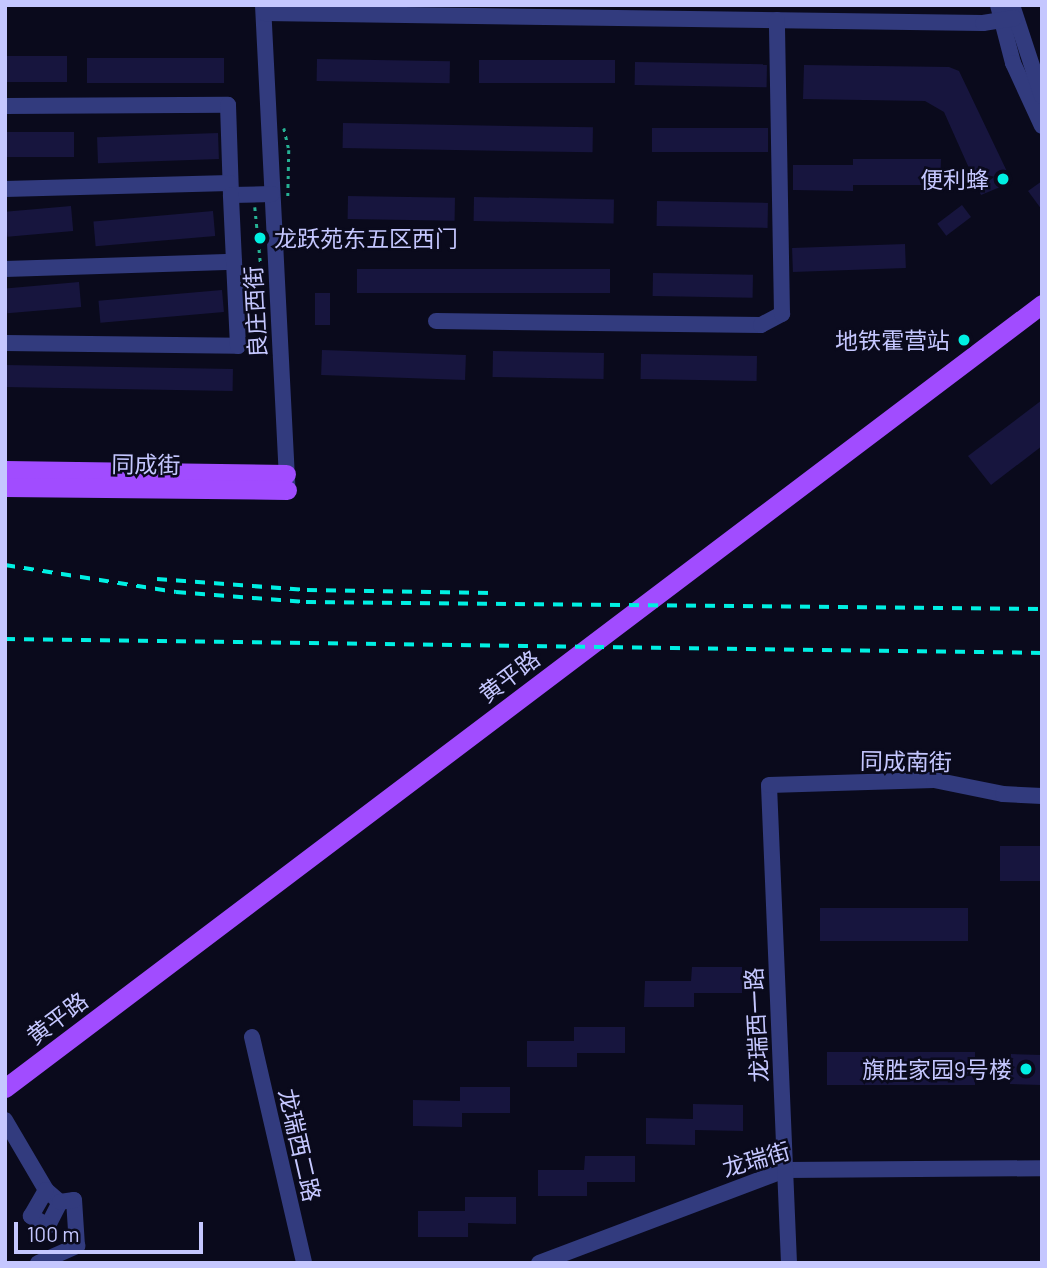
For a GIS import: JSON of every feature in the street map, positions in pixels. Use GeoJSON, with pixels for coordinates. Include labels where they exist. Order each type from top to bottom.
{"type":"FeatureCollection","features":[{"type":"Feature","properties":{"kind":"main road","name":"黄平路"},"geometry":{"type":"LineString","coordinates":[[5,1076],[1042,294]]}},
{"type":"Feature","properties":{"kind":"main road","name":"黄平路"},"geometry":{"type":"LineString","coordinates":[[5,1088],[1042,304]]}},
{"type":"Feature","properties":{"kind":"main road","name":"同成街"},"geometry":{"type":"LineString","coordinates":[[5,470],[287,482]]}},
{"type":"Feature","properties":{"kind":"main road","name":"同成街"},"geometry":{"type":"LineString","coordinates":[[5,486],[287,482]]}},
{"type":"Feature","properties":{"kind":"street"},"geometry":{"type":"LineString","coordinates":[[264,9],[777,20],[1007,12]]}},
{"type":"Feature","properties":{"kind":"street","name":"良庄西街"},"geometry":{"type":"LineString","coordinates":[[264,9],[287,482]]}},
{"type":"Feature","properties":{"kind":"street"},"geometry":{"type":"LineString","coordinates":[[1007,12],[1042,96]]}},
{"type":"Feature","properties":{"kind":"street"},"geometry":{"type":"LineString","coordinates":[[1007,12],[1013,63],[1042,126]]}},
{"type":"Feature","properties":{"kind":"street"},"geometry":{"type":"LineString","coordinates":[[436,321],[761,325],[782,314],[777,20]]}},
{"type":"Feature","properties":{"kind":"street"},"geometry":{"type":"LineString","coordinates":[[5,106],[228,105],[238,346],[5,343]]}},
{"type":"Feature","properties":{"kind":"street"},"geometry":{"type":"LineString","coordinates":[[5,189],[230,189],[272,194]]}},
{"type":"Feature","properties":{"kind":"street"},"geometry":{"type":"LineString","coordinates":[[5,270],[234,262]]}},
{"type":"Feature","properties":{"kind":"street","name":"同成南街"},"geometry":{"type":"LineString","coordinates":[[769,785],[934,780],[1003,794],[1042,796]]}},
{"type":"Feature","properties":{"kind":"street","name":"龙瑞西一路"},"geometry":{"type":"LineString","coordinates":[[769,785],[789,1263]]}},
{"type":"Feature","properties":{"kind":"street","name":"龙瑞西二路"},"geometry":{"type":"LineString","coordinates":[[252,1037],[304,1263]]}},
{"type":"Feature","properties":{"kind":"street"},"geometry":{"type":"LineString","coordinates":[[5,1120],[46,1190],[60,1202],[74,1200],[77,1246],[38,1263]]}},
{"type":"Feature","properties":{"kind":"street","name":"龙瑞街"},"geometry":{"type":"LineString","coordinates":[[539,1263],[785,1170],[1042,1168]]}},
{"type":"Feature","properties":{"kind":"street"},"geometry":{"type":"LineString","coordinates":[[46,1190],[31,1216],[48,1226],[60,1202]]}},
{"type":"Feature","properties":{"kind":"building"},"geometry":{"type":"Polygon","coordinates":[[[5,56],[67,56],[67,82],[5,82],[5,56]]]}},
{"type":"Feature","properties":{"kind":"building"},"geometry":{"type":"Polygon","coordinates":[[[87,58],[224,58],[224,83],[87,83],[87,58]]]}},
{"type":"Feature","properties":{"kind":"building"},"geometry":{"type":"Polygon","coordinates":[[[317,59],[450,61],[450,83],[317,81],[317,59]]]}},
{"type":"Feature","properties":{"kind":"building"},"geometry":{"type":"Polygon","coordinates":[[[479,60],[615,60],[615,83],[479,83],[479,60]]]}},
{"type":"Feature","properties":{"kind":"building"},"geometry":{"type":"Polygon","coordinates":[[[635,62],[767,64],[767,87],[635,85],[635,62]]]}},
{"type":"Feature","properties":{"kind":"building"},"geometry":{"type":"Polygon","coordinates":[[[804,65],[949,67],[959,71],[1012,182],[981,195],[944,112],[925,101],[803,99],[804,65]]]}},
{"type":"Feature","properties":{"kind":"building"},"geometry":{"type":"Polygon","coordinates":[[[343,123],[593,127],[593,152],[343,148],[343,123]]]}},
{"type":"Feature","properties":{"kind":"building"},"geometry":{"type":"Polygon","coordinates":[[[652,128],[768,128],[768,152],[652,152],[652,128]]]}},
{"type":"Feature","properties":{"kind":"building"},"geometry":{"type":"Polygon","coordinates":[[[5,132],[74,132],[74,157],[5,157],[5,132]]]}},
{"type":"Feature","properties":{"kind":"building"},"geometry":{"type":"Polygon","coordinates":[[[218,133],[219,159],[98,163],[97,137],[218,133]]]}},
{"type":"Feature","properties":{"kind":"building"},"geometry":{"type":"Polygon","coordinates":[[[853,159],[941,159],[940,185],[853,185],[853,191],[793,190],[793,165],[853,165],[853,159]]]}},
{"type":"Feature","properties":{"kind":"building"},"geometry":{"type":"Polygon","coordinates":[[[1042,181],[1042,210],[1028,191],[1042,181]]]}},
{"type":"Feature","properties":{"kind":"building"},"geometry":{"type":"Polygon","coordinates":[[[348,196],[455,198],[455,221],[348,219],[348,196]]]}},
{"type":"Feature","properties":{"kind":"building"},"geometry":{"type":"Polygon","coordinates":[[[474,197],[614,199],[614,223],[474,221],[474,197]]]}},
{"type":"Feature","properties":{"kind":"building"},"geometry":{"type":"Polygon","coordinates":[[[657,201],[768,203],[768,228],[657,226],[657,201]]]}},
{"type":"Feature","properties":{"kind":"building"},"geometry":{"type":"Polygon","coordinates":[[[962,205],[971,217],[946,236],[937,224],[962,205]]]}},
{"type":"Feature","properties":{"kind":"building"},"geometry":{"type":"Polygon","coordinates":[[[71,206],[73,231],[7,237],[5,212],[71,206]]]}},
{"type":"Feature","properties":{"kind":"building"},"geometry":{"type":"Polygon","coordinates":[[[213,211],[215,236],[96,246],[93,221],[213,211]]]}},
{"type":"Feature","properties":{"kind":"building"},"geometry":{"type":"Polygon","coordinates":[[[905,244],[906,268],[793,272],[792,248],[905,244]]]}},
{"type":"Feature","properties":{"kind":"building"},"geometry":{"type":"Polygon","coordinates":[[[357,269],[610,269],[610,293],[357,293],[357,269]]]}},
{"type":"Feature","properties":{"kind":"building"},"geometry":{"type":"Polygon","coordinates":[[[653,273],[753,275],[753,298],[653,296],[653,273]]]}},
{"type":"Feature","properties":{"kind":"building"},"geometry":{"type":"Polygon","coordinates":[[[79,282],[81,307],[7,313],[5,288],[79,282]]]}},
{"type":"Feature","properties":{"kind":"building"},"geometry":{"type":"Polygon","coordinates":[[[222,290],[224,312],[100,323],[98,301],[222,290]]]}},
{"type":"Feature","properties":{"kind":"building"},"geometry":{"type":"Polygon","coordinates":[[[315,293],[330,293],[330,325],[315,325],[315,293]]]}},
{"type":"Feature","properties":{"kind":"building"},"geometry":{"type":"Polygon","coordinates":[[[322,350],[466,355],[465,380],[321,375],[322,350]]]}},
{"type":"Feature","properties":{"kind":"building"},"geometry":{"type":"Polygon","coordinates":[[[493,351],[604,353],[604,379],[493,377],[493,351]]]}},
{"type":"Feature","properties":{"kind":"building"},"geometry":{"type":"Polygon","coordinates":[[[641,354],[757,356],[757,381],[641,379],[641,354]]]}},
{"type":"Feature","properties":{"kind":"building"},"geometry":{"type":"Polygon","coordinates":[[[5,365],[233,369],[233,391],[5,387],[5,365]]]}},
{"type":"Feature","properties":{"kind":"building"},"geometry":{"type":"Polygon","coordinates":[[[1042,400],[1042,446],[991,485],[968,456],[1042,400]]]}},
{"type":"Feature","properties":{"kind":"building"},"geometry":{"type":"Polygon","coordinates":[[[1000,846],[1042,846],[1042,881],[1000,881],[1000,846]]]}},
{"type":"Feature","properties":{"kind":"building"},"geometry":{"type":"Polygon","coordinates":[[[820,908],[968,908],[968,941],[820,941],[820,908]]]}},
{"type":"Feature","properties":{"kind":"building"},"geometry":{"type":"Polygon","coordinates":[[[692,967],[742,967],[742,993],[694,993],[694,1007],[644,1007],[645,981],[691,981],[692,967]]]}},
{"type":"Feature","properties":{"kind":"building"},"geometry":{"type":"Polygon","coordinates":[[[574,1027],[625,1027],[625,1053],[577,1053],[577,1067],[527,1067],[527,1041],[574,1041],[574,1027]]]}},
{"type":"Feature","properties":{"kind":"building"},"geometry":{"type":"Polygon","coordinates":[[[827,1052],[975,1052],[975,1085],[827,1085],[827,1052]]]}},
{"type":"Feature","properties":{"kind":"building","name":"旗胜家园9号楼"},"geometry":{"type":"Polygon","coordinates":[[[1011,1054],[1042,1055],[1041,1085],[1010,1084],[1011,1054]]]}},
{"type":"Feature","properties":{"kind":"building"},"geometry":{"type":"Polygon","coordinates":[[[460,1087],[510,1087],[510,1113],[462,1113],[462,1127],[413,1126],[413,1100],[460,1101],[460,1087]]]}},
{"type":"Feature","properties":{"kind":"building"},"geometry":{"type":"Polygon","coordinates":[[[693,1104],[743,1105],[743,1131],[695,1130],[695,1145],[646,1144],[646,1118],[693,1119],[693,1104]]]}},
{"type":"Feature","properties":{"kind":"building"},"geometry":{"type":"Polygon","coordinates":[[[585,1156],[635,1156],[635,1182],[587,1182],[587,1196],[538,1196],[538,1170],[584,1170],[585,1156]]]}},
{"type":"Feature","properties":{"kind":"building"},"geometry":{"type":"Polygon","coordinates":[[[465,1197],[516,1197],[516,1224],[468,1223],[468,1237],[418,1237],[418,1211],[465,1211],[465,1197]]]}},
{"type":"Feature","properties":{"kind":"railway"},"geometry":{"type":"LineString","coordinates":[[5,565],[176,592],[306,602],[1042,609]]}},
{"type":"Feature","properties":{"kind":"railway"},"geometry":{"type":"LineString","coordinates":[[157,579],[307,590],[492,593]]}},
{"type":"Feature","properties":{"kind":"railway"},"geometry":{"type":"LineString","coordinates":[[5,639],[1042,653]]}},
{"type":"Feature","properties":{"kind":"place","name":"便利蜂"},"geometry":{"type":"Point","coordinates":[1003,179]}},
{"type":"Feature","properties":{"kind":"place","name":"龙跃苑东五区西门"},"geometry":{"type":"Point","coordinates":[260,238]}},
{"type":"Feature","properties":{"kind":"place","name":"地铁霍营站"},"geometry":{"type":"Point","coordinates":[964,340]}},
{"type":"Feature","properties":{"kind":"place","name":"旗胜家园9号楼"},"geometry":{"type":"Point","coordinates":[1026,1069]}}]}
